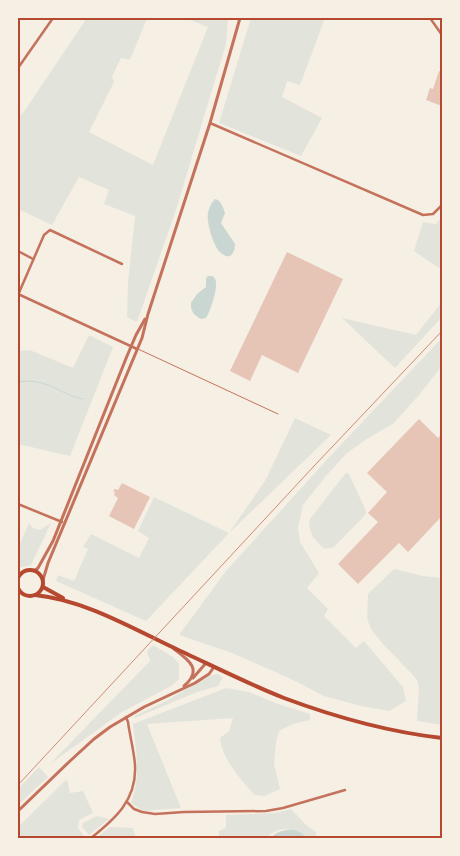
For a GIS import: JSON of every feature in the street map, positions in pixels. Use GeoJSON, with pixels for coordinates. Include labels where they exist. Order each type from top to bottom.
{"type":"FeatureCollection","features":[{"type":"Feature","properties":{"kind":"main road"},"geometry":{"type":"LineString","coordinates":[[35,595],[43,587],[42,580],[39,574],[34,571],[28,571],[18,577],[18,587],[27,596],[44,596],[69,602],[116,620],[266,691],[322,711],[394,730],[442,738]]}},
{"type":"Feature","properties":{"kind":"main road"},"geometry":{"type":"LineString","coordinates":[[43,587],[69,602]]}},
{"type":"Feature","properties":{"kind":"street"},"geometry":{"type":"LineString","coordinates":[[18,68],[53,18]]}},
{"type":"Feature","properties":{"kind":"street"},"geometry":{"type":"LineString","coordinates":[[34,571],[46,555],[63,523],[142,338],[148,314],[210,123],[240,18]]}},
{"type":"Feature","properties":{"kind":"street"},"geometry":{"type":"LineString","coordinates":[[430,18],[442,35]]}},
{"type":"Feature","properties":{"kind":"street"},"geometry":{"type":"LineString","coordinates":[[210,123],[423,215],[433,214],[442,205]]}},
{"type":"Feature","properties":{"kind":"street"},"geometry":{"type":"LineString","coordinates":[[122,264],[50,230],[44,235],[18,294],[137,349]]}},
{"type":"Feature","properties":{"kind":"street"},"geometry":{"type":"LineString","coordinates":[[18,251],[33,258]]}},
{"type":"Feature","properties":{"kind":"street"},"geometry":{"type":"LineString","coordinates":[[42,580],[131,346],[148,314]]}},
{"type":"Feature","properties":{"kind":"street"},"geometry":{"type":"LineString","coordinates":[[18,504],[63,523]]}},
{"type":"Feature","properties":{"kind":"street"},"geometry":{"type":"LineString","coordinates":[[172,647],[190,663],[194,670],[191,680]]}},
{"type":"Feature","properties":{"kind":"street"},"geometry":{"type":"LineString","coordinates":[[180,690],[206,663]]}},
{"type":"Feature","properties":{"kind":"street"},"geometry":{"type":"LineString","coordinates":[[18,811],[94,739],[110,727],[126,717],[195,683],[209,674],[214,667]]}},
{"type":"Feature","properties":{"kind":"street"},"geometry":{"type":"LineString","coordinates":[[90,838],[111,822],[127,802],[132,791],[135,765],[126,717]]}},
{"type":"Feature","properties":{"kind":"street"},"geometry":{"type":"LineString","coordinates":[[127,802],[134,809],[155,814],[266,810],[283,808],[344,790]]}},
{"type":"Feature","properties":{"kind":"lane"},"geometry":{"type":"LineString","coordinates":[[137,349],[278,414]]}},
{"type":"Feature","properties":{"kind":"shaded area"},"geometry":{"type":"Polygon","coordinates":[[[87,18],[147,18],[130,60],[121,58],[112,77],[114,82],[89,132],[153,165],[208,27],[185,18],[228,18],[226,44],[177,207],[137,322],[127,317],[128,283],[135,216],[104,204],[109,190],[79,177],[52,225],[18,209],[18,117],[23,113],[87,18]]]}},
{"type":"Feature","properties":{"kind":"shaded area"},"geometry":{"type":"Polygon","coordinates":[[[251,18],[320,18],[324,21],[300,85],[287,81],[282,97],[322,118],[301,156],[219,123],[251,18]]]}},
{"type":"Feature","properties":{"kind":"shaded area"},"geometry":{"type":"Polygon","coordinates":[[[215,199],[223,206],[225,213],[221,223],[235,244],[233,253],[229,256],[224,255],[218,250],[209,228],[208,213],[215,199]]]}},
{"type":"Feature","properties":{"kind":"shaded area"},"geometry":{"type":"Polygon","coordinates":[[[442,217],[442,270],[414,251],[423,222],[436,224],[442,217]]]}},
{"type":"Feature","properties":{"kind":"shaded area"},"geometry":{"type":"Polygon","coordinates":[[[213,276],[215,280],[215,291],[208,315],[206,318],[201,319],[193,313],[191,303],[197,294],[206,287],[206,278],[213,276]]]}},
{"type":"Feature","properties":{"kind":"shaded area"},"geometry":{"type":"Polygon","coordinates":[[[442,302],[442,317],[395,368],[342,318],[416,335],[442,302]]]}},
{"type":"Feature","properties":{"kind":"shaded area"},"geometry":{"type":"Polygon","coordinates":[[[89,335],[113,347],[70,456],[18,444],[18,351],[30,350],[73,368],[89,335]]]}},
{"type":"Feature","properties":{"kind":"shaded area"},"geometry":{"type":"Polygon","coordinates":[[[442,338],[442,366],[393,424],[347,453],[326,476],[303,505],[298,528],[300,542],[319,573],[307,588],[328,609],[324,616],[356,648],[364,641],[403,687],[406,701],[389,711],[324,696],[232,653],[179,635],[226,571],[333,453],[442,338]]]}},
{"type":"Feature","properties":{"kind":"shaded area"},"geometry":{"type":"Polygon","coordinates":[[[295,418],[331,435],[229,533],[265,481],[295,418]]]}},
{"type":"Feature","properties":{"kind":"shaded area"},"geometry":{"type":"Polygon","coordinates":[[[347,473],[366,514],[334,547],[325,549],[313,537],[309,526],[310,519],[347,473]]]}},
{"type":"Feature","properties":{"kind":"shaded area"},"geometry":{"type":"Polygon","coordinates":[[[154,497],[229,533],[146,621],[56,581],[58,575],[74,581],[88,549],[83,547],[91,534],[139,558],[149,538],[138,531],[154,497]]]}},
{"type":"Feature","properties":{"kind":"shaded area"},"geometry":{"type":"Polygon","coordinates":[[[29,523],[33,528],[40,530],[51,523],[31,565],[18,568],[18,548],[29,523]]]}},
{"type":"Feature","properties":{"kind":"shaded area"},"geometry":{"type":"Polygon","coordinates":[[[394,569],[423,576],[442,578],[442,725],[417,721],[419,689],[417,680],[383,644],[371,629],[367,618],[368,594],[394,569]]]}},
{"type":"Feature","properties":{"kind":"shaded area"},"geometry":{"type":"Polygon","coordinates":[[[153,645],[173,657],[179,664],[179,679],[171,686],[122,712],[50,764],[150,661],[147,651],[153,645]]]}},
{"type":"Feature","properties":{"kind":"shaded area"},"geometry":{"type":"Polygon","coordinates":[[[217,674],[223,677],[218,686],[197,692],[134,717],[210,676],[217,674]]]}},
{"type":"Feature","properties":{"kind":"shaded area"},"geometry":{"type":"Polygon","coordinates":[[[226,688],[249,692],[310,714],[310,720],[293,724],[279,731],[274,764],[280,789],[265,796],[255,795],[233,769],[224,754],[220,738],[229,731],[233,718],[147,724],[181,808],[143,811],[131,803],[137,774],[133,724],[226,688]]]}},
{"type":"Feature","properties":{"kind":"shaded area"},"geometry":{"type":"Polygon","coordinates":[[[39,767],[48,777],[18,805],[18,789],[39,767]]]}},
{"type":"Feature","properties":{"kind":"shaded area"},"geometry":{"type":"Polygon","coordinates":[[[67,779],[70,793],[83,791],[93,813],[79,820],[78,828],[85,838],[18,838],[18,827],[67,779]]]}},
{"type":"Feature","properties":{"kind":"shaded area"},"geometry":{"type":"Polygon","coordinates":[[[291,809],[306,825],[316,832],[316,838],[305,838],[295,831],[286,829],[276,831],[266,838],[219,838],[219,831],[226,828],[226,815],[275,813],[291,809]]]}},
{"type":"Feature","properties":{"kind":"shaded area"},"geometry":{"type":"Polygon","coordinates":[[[97,816],[109,819],[89,835],[82,827],[83,823],[97,816]]]}},
{"type":"Feature","properties":{"kind":"shaded area"},"geometry":{"type":"Polygon","coordinates":[[[110,827],[133,828],[136,838],[96,838],[110,827]]]}},
{"type":"Feature","properties":{"kind":"building"},"geometry":{"type":"Polygon","coordinates":[[[439,71],[442,72],[440,95],[442,96],[442,106],[426,100],[430,88],[433,89],[439,71]]]}},
{"type":"Feature","properties":{"kind":"building"},"geometry":{"type":"Polygon","coordinates":[[[287,252],[343,279],[298,373],[262,355],[250,381],[230,371],[287,252]]]}},
{"type":"Feature","properties":{"kind":"building"},"geometry":{"type":"Polygon","coordinates":[[[419,419],[438,438],[442,433],[442,516],[408,552],[399,543],[358,584],[338,564],[378,522],[368,513],[387,492],[367,473],[419,419]]]}},
{"type":"Feature","properties":{"kind":"building"},"geometry":{"type":"Polygon","coordinates":[[[122,483],[150,497],[134,529],[109,516],[118,498],[114,495],[115,492],[113,491],[115,489],[118,490],[122,483]]]}},
{"type":"Feature","properties":{"kind":"waterway"},"geometry":{"type":"LineString","coordinates":[[18,382],[28,381],[45,384],[66,394],[83,399]]}},
{"type":"Feature","properties":{"kind":"waterway"},"geometry":{"type":"LineString","coordinates":[[277,838],[289,834],[300,838]]}},
{"type":"Feature","properties":{"kind":"railway"},"geometry":{"type":"LineString","coordinates":[[18,785],[442,331]]}}]}
